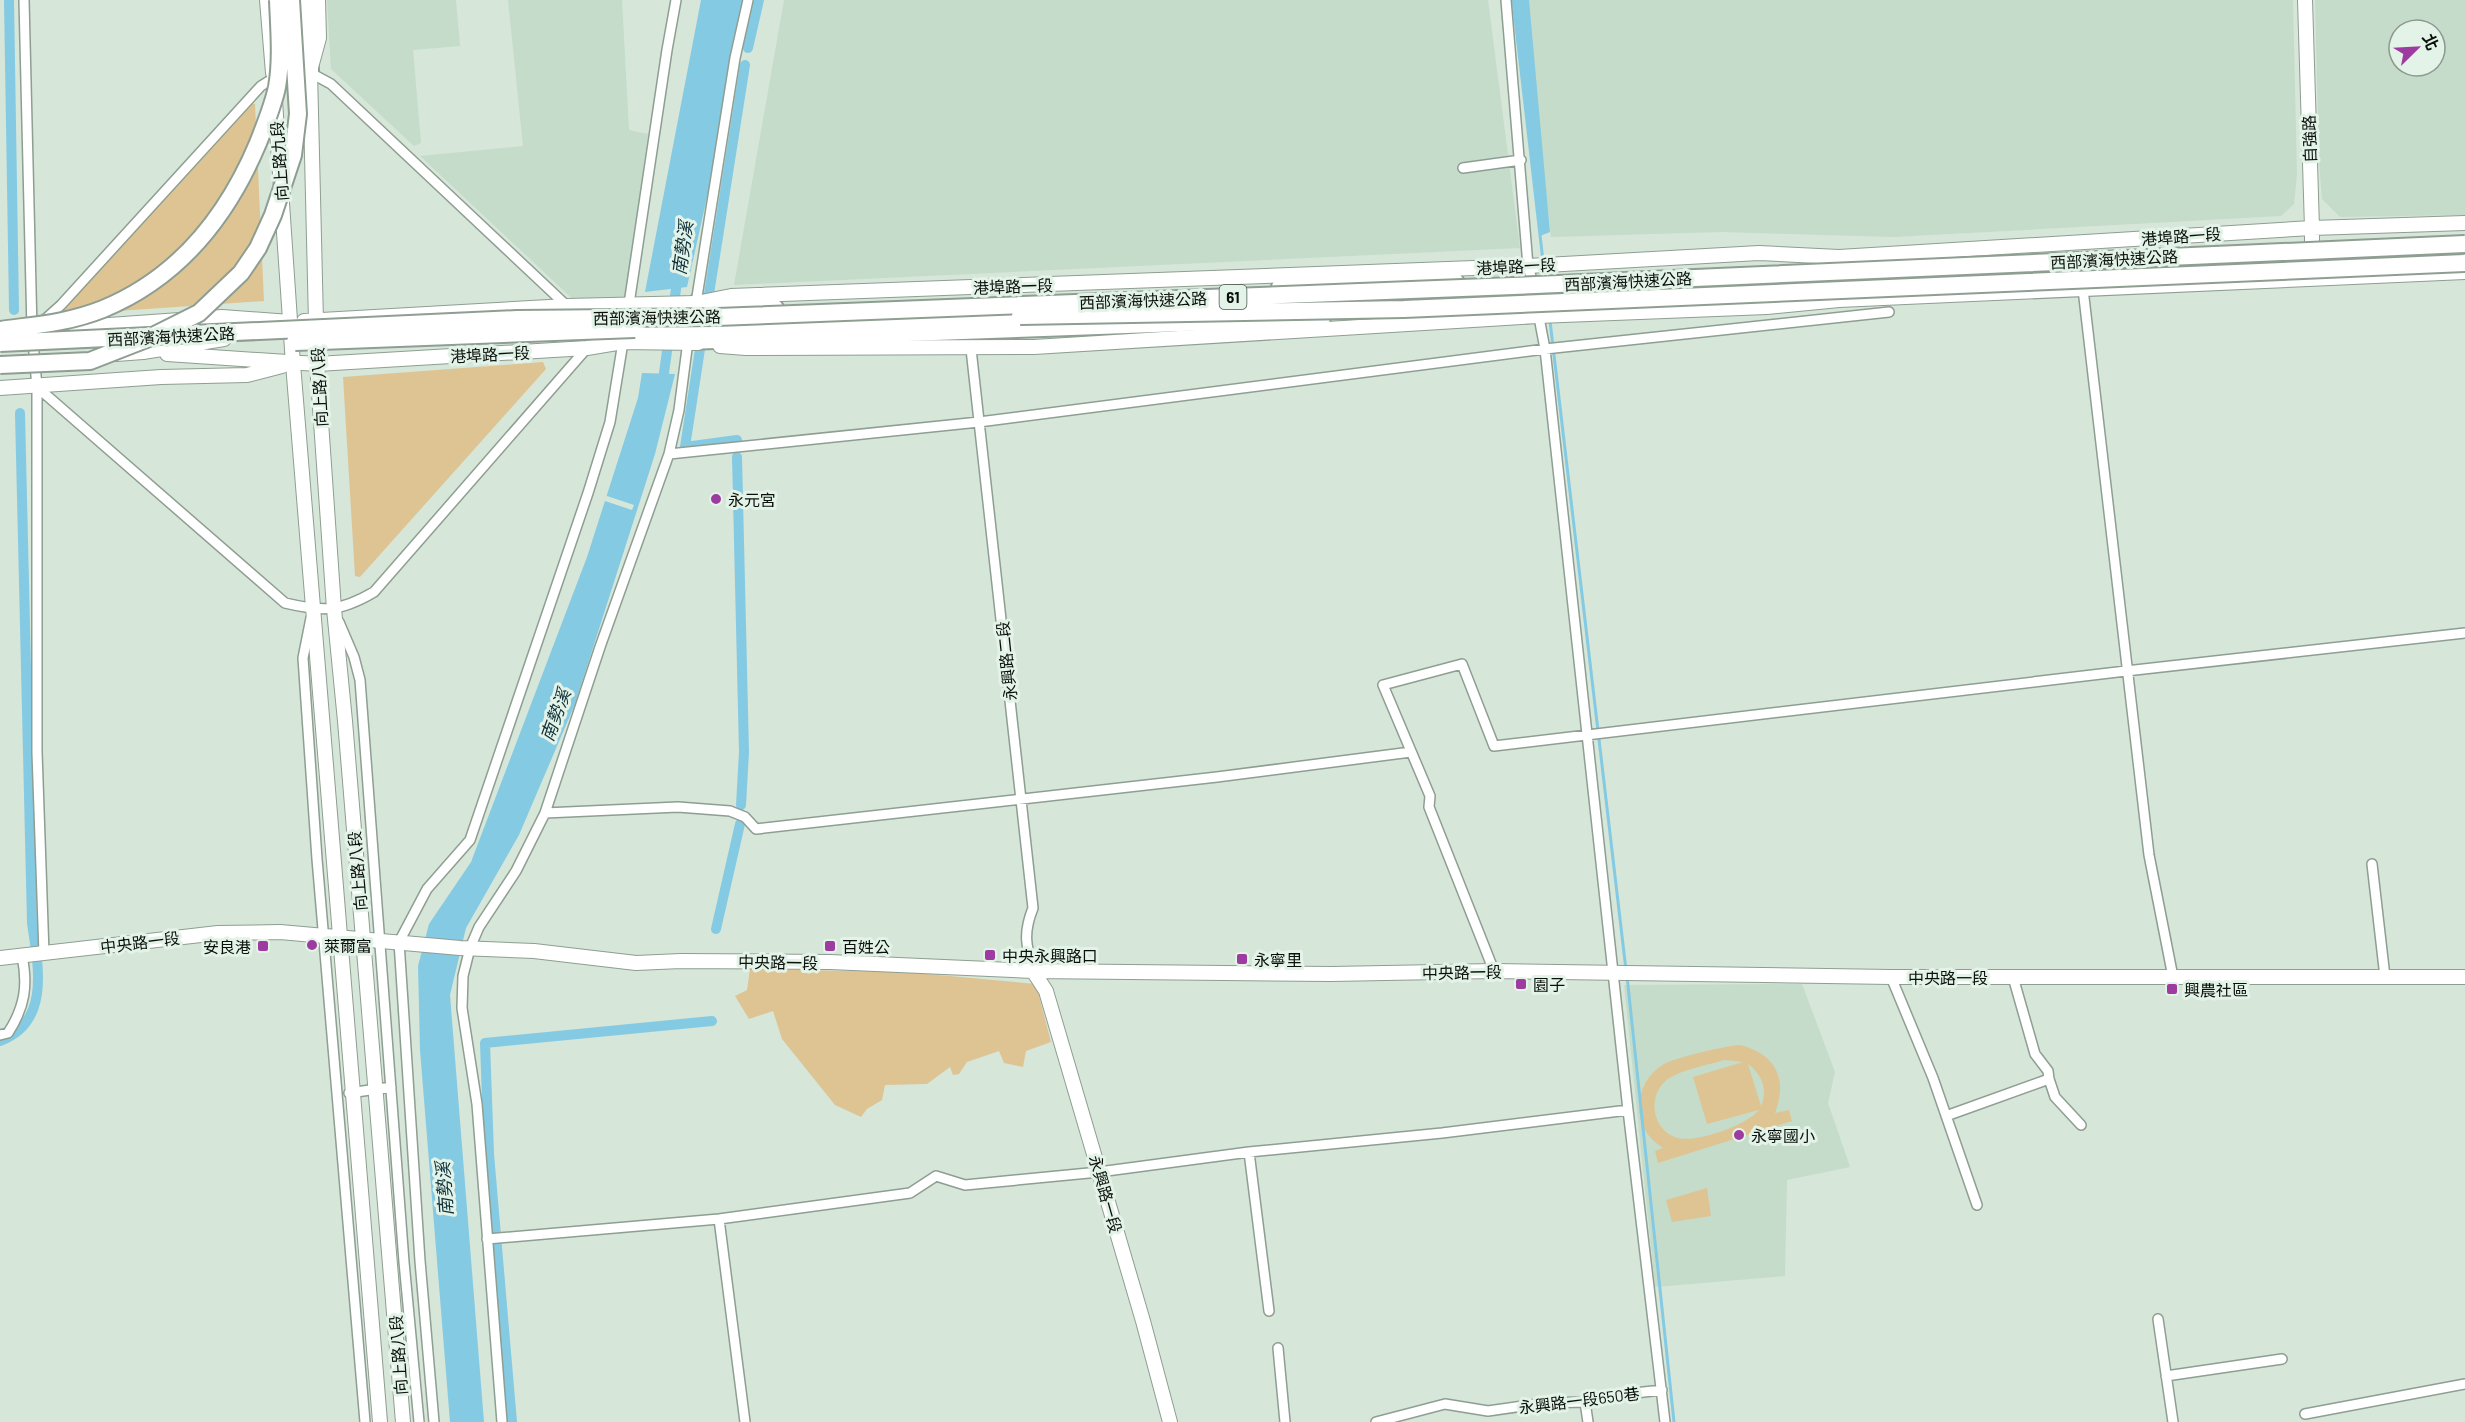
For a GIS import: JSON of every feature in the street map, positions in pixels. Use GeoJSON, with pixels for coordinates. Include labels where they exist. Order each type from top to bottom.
{"type":"FeatureCollection","features":[{"type":"Feature","properties":{"kind":"highway"},"geometry":{"type":"LineString","coordinates":[[0,331],[55,324],[102,309],[145,287],[189,252],[208,231],[237,190],[268,117],[277,86],[278,0]]}},
{"type":"Feature","properties":{"kind":"highway"},"geometry":{"type":"LineString","coordinates":[[0,365],[90,361],[149,338],[199,313],[241,273],[258,248],[273,215],[294,155],[298,114],[291,0]]}},
{"type":"Feature","properties":{"kind":"highway"},"geometry":{"type":"LineString","coordinates":[[306,0],[310,71]]}},
{"type":"Feature","properties":{"kind":"highway","name":"西部濱海快速公路"},"geometry":{"type":"LineString","coordinates":[[0,343],[517,319],[717,317],[1513,286],[2465,244]]}},
{"type":"Feature","properties":{"kind":"highway","name":"西部濱海快速公路"},"geometry":{"type":"LineString","coordinates":[[0,354],[879,319],[1404,309],[2465,263]]}},
{"type":"Feature","properties":{"kind":"highway"},"geometry":{"type":"LineString","coordinates":[[696,303],[764,308],[1427,281],[1491,281],[1513,286]]}},
{"type":"Feature","properties":{"kind":"highway"},"geometry":{"type":"LineString","coordinates":[[688,341],[1345,318],[1404,309]]}},
{"type":"Feature","properties":{"kind":"street"},"geometry":{"type":"LineString","coordinates":[[24,0],[32,330],[37,387],[37,752],[43,954]]}},
{"type":"Feature","properties":{"kind":"street","name":"向上路九段"},"geometry":{"type":"LineString","coordinates":[[267,0],[290,322]]}},
{"type":"Feature","properties":{"kind":"street"},"geometry":{"type":"LineString","coordinates":[[291,0],[297,41],[310,71]]}},
{"type":"Feature","properties":{"kind":"street","name":"向上路九段"},"geometry":{"type":"LineString","coordinates":[[316,320],[310,71],[319,38],[318,0]]}},
{"type":"Feature","properties":{"kind":"street"},"geometry":{"type":"LineString","coordinates":[[629,304],[676,0]]}},
{"type":"Feature","properties":{"kind":"street"},"geometry":{"type":"LineString","coordinates":[[696,303],[735,58],[748,0]]}},
{"type":"Feature","properties":{"kind":"street"},"geometry":{"type":"LineString","coordinates":[[1506,0],[1528,266],[1536,294],[1545,349],[1628,1110],[1665,1422]]}},
{"type":"Feature","properties":{"kind":"street","name":"自強路"},"geometry":{"type":"LineString","coordinates":[[2305,0],[2312,279]]}},
{"type":"Feature","properties":{"kind":"street"},"geometry":{"type":"LineString","coordinates":[[32,330],[61,305],[261,86],[273,77],[293,68],[310,71],[331,84],[567,306]]}},
{"type":"Feature","properties":{"kind":"street"},"geometry":{"type":"LineString","coordinates":[[1463,168],[1521,160]]}},
{"type":"Feature","properties":{"kind":"street","name":"港埠路一段"},"geometry":{"type":"LineString","coordinates":[[0,331],[222,317],[290,322],[567,306],[696,303],[731,296],[1528,266],[1759,253],[1839,257],[2312,228],[2465,223]]}},
{"type":"Feature","properties":{"kind":"street"},"geometry":{"type":"LineString","coordinates":[[1730,287],[1839,257]]}},
{"type":"Feature","properties":{"kind":"street","name":"港埠路一段"},"geometry":{"type":"LineString","coordinates":[[143,352],[317,364],[587,348],[623,342],[688,341],[746,348],[970,349],[1053,346],[1538,316],[1767,307],[1839,300],[2465,272]]}},
{"type":"Feature","properties":{"kind":"street"},"geometry":{"type":"LineString","coordinates":[[1730,287],[1839,300]]}},
{"type":"Feature","properties":{"kind":"street","name":"港埠路一段"},"geometry":{"type":"LineString","coordinates":[[567,306],[591,320],[647,331],[1730,287]]}},
{"type":"Feature","properties":{"kind":"street"},"geometry":{"type":"LineString","coordinates":[[2083,290],[2149,855],[2173,977]]}},
{"type":"Feature","properties":{"kind":"street"},"geometry":{"type":"LineString","coordinates":[[669,454],[814,441],[980,422],[1545,349],[1889,312]]}},
{"type":"Feature","properties":{"kind":"street","name":"向上路八段"},"geometry":{"type":"LineString","coordinates":[[316,320],[333,609],[345,721],[403,1422]]}},
{"type":"Feature","properties":{"kind":"street","name":"港埠路一段"},"geometry":{"type":"LineString","coordinates":[[0,360],[143,352],[220,340],[290,322]]}},
{"type":"Feature","properties":{"kind":"street","name":"向上路八段"},"geometry":{"type":"LineString","coordinates":[[290,322],[380,1422]]}},
{"type":"Feature","properties":{"kind":"street","name":"港埠路一段"},"geometry":{"type":"LineString","coordinates":[[688,341],[719,333],[788,326]]}},
{"type":"Feature","properties":{"kind":"street"},"geometry":{"type":"LineString","coordinates":[[502,1422],[477,1104],[462,1008],[465,948],[516,871],[545,813],[600,647],[669,454],[679,410],[688,341]]}},
{"type":"Feature","properties":{"kind":"street"},"geometry":{"type":"LineString","coordinates":[[434,1422],[420,1261],[399,942],[427,889],[470,840],[610,422],[623,342]]}},
{"type":"Feature","properties":{"kind":"street"},"geometry":{"type":"LineString","coordinates":[[37,387],[285,603],[313,610],[333,609],[357,602],[374,592],[587,348]]}},
{"type":"Feature","properties":{"kind":"street","name":"永興路二段"},"geometry":{"type":"LineString","coordinates":[[970,349],[1033,908],[1025,938],[1032,971]]}},
{"type":"Feature","properties":{"kind":"street","name":"港埠路一段"},"geometry":{"type":"LineString","coordinates":[[0,388],[162,377],[248,375],[293,364]]}},
{"type":"Feature","properties":{"kind":"street"},"geometry":{"type":"LineString","coordinates":[[333,609],[354,657],[360,680],[419,1422]]}},
{"type":"Feature","properties":{"kind":"street"},"geometry":{"type":"LineString","coordinates":[[313,610],[303,658],[365,1422]]}},
{"type":"Feature","properties":{"kind":"street"},"geometry":{"type":"LineString","coordinates":[[1494,971],[1429,807],[1430,796],[1383,685],[1462,664],[1494,746],[2465,633]]}},
{"type":"Feature","properties":{"kind":"street"},"geometry":{"type":"LineString","coordinates":[[545,813],[699,808],[730,811],[745,817],[756,829],[1217,777],[1411,752]]}},
{"type":"Feature","properties":{"kind":"street"},"geometry":{"type":"LineString","coordinates":[[2372,864],[2385,977]]}},
{"type":"Feature","properties":{"kind":"street","name":"中央路一段"},"geometry":{"type":"LineString","coordinates":[[0,958],[218,933],[280,932],[465,948],[534,951],[636,963],[830,962],[1032,971],[1331,974],[1494,971],[1891,977],[2465,977]]}},
{"type":"Feature","properties":{"kind":"street"},"geometry":{"type":"LineString","coordinates":[[0,1035],[8,1033],[21,1010],[26,979],[23,955]]}},
{"type":"Feature","properties":{"kind":"street","name":"永興路一段"},"geometry":{"type":"LineString","coordinates":[[1032,971],[1046,991],[1143,1321],[1170,1422]]}},
{"type":"Feature","properties":{"kind":"street"},"geometry":{"type":"LineString","coordinates":[[1891,977],[1934,1078],[1977,1205]]}},
{"type":"Feature","properties":{"kind":"street"},"geometry":{"type":"LineString","coordinates":[[2013,977],[2035,1053],[2048,1071],[2055,1097],[2081,1125]]}},
{"type":"Feature","properties":{"kind":"street"},"geometry":{"type":"LineString","coordinates":[[1946,1116],[2049,1079]]}},
{"type":"Feature","properties":{"kind":"street"},"geometry":{"type":"LineString","coordinates":[[338,1096],[391,1087]]}},
{"type":"Feature","properties":{"kind":"street"},"geometry":{"type":"LineString","coordinates":[[487,1239],[719,1219],[910,1192],[936,1176],[965,1185],[1099,1172],[1249,1152],[1628,1110]]}},
{"type":"Feature","properties":{"kind":"street"},"geometry":{"type":"LineString","coordinates":[[1249,1152],[1269,1311]]}},
{"type":"Feature","properties":{"kind":"street"},"geometry":{"type":"LineString","coordinates":[[719,1219],[745,1422]]}},
{"type":"Feature","properties":{"kind":"street"},"geometry":{"type":"LineString","coordinates":[[2158,1318],[2173,1422]]}},
{"type":"Feature","properties":{"kind":"street"},"geometry":{"type":"LineString","coordinates":[[1278,1348],[1285,1422]]}},
{"type":"Feature","properties":{"kind":"street"},"geometry":{"type":"LineString","coordinates":[[2166,1376],[2282,1359]]}},
{"type":"Feature","properties":{"kind":"street"},"geometry":{"type":"LineString","coordinates":[[2305,1414],[2465,1384]]}},
{"type":"Feature","properties":{"kind":"street","name":"永興路一段650巷"},"geometry":{"type":"LineString","coordinates":[[1376,1422],[1445,1404],[1488,1411],[1662,1390]]}},
{"type":"Feature","properties":{"kind":"street"},"geometry":{"type":"LineString","coordinates":[[1585,1401],[1588,1422]]}},
{"type":"Feature","properties":{"kind":"shaded area"},"geometry":{"type":"Polygon","coordinates":[[[327,0],[456,0],[460,46],[413,50],[421,143],[414,146],[331,69],[327,0]]]}},
{"type":"Feature","properties":{"kind":"shaded area"},"geometry":{"type":"Polygon","coordinates":[[[508,0],[622,0],[629,130],[648,134],[626,297],[578,304],[420,156],[523,146],[508,0]]]}},
{"type":"Feature","properties":{"kind":"shaded area"},"geometry":{"type":"Polygon","coordinates":[[[784,0],[1488,0],[1520,248],[734,285],[784,0]]]}},
{"type":"Feature","properties":{"kind":"shaded area"},"geometry":{"type":"Polygon","coordinates":[[[1525,0],[2293,0],[2297,174],[2294,204],[2281,216],[1894,237],[1721,232],[1551,237],[1525,0]]]}},
{"type":"Feature","properties":{"kind":"shaded area"},"geometry":{"type":"Polygon","coordinates":[[[2315,0],[2465,0],[2465,215],[2340,217],[2322,199],[2315,0]]]}},
{"type":"Feature","properties":{"kind":"shaded area"},"geometry":{"type":"Polygon","coordinates":[[[249,103],[255,104],[264,301],[60,315],[58,311],[249,103]]]}},
{"type":"Feature","properties":{"kind":"shaded area"},"geometry":{"type":"Polygon","coordinates":[[[543,362],[546,369],[360,577],[355,576],[343,377],[543,362]]]}},
{"type":"Feature","properties":{"kind":"shaded area"},"geometry":{"type":"Polygon","coordinates":[[[750,969],[906,972],[1036,984],[1051,1042],[1026,1051],[1023,1067],[1004,1063],[999,1051],[967,1062],[959,1074],[953,1075],[950,1067],[927,1084],[885,1085],[882,1100],[867,1109],[861,1117],[835,1105],[782,1039],[773,1011],[749,1019],[735,996],[747,990],[750,969]]]}},
{"type":"Feature","properties":{"kind":"shaded area","name":"永寧國小"},"geometry":{"type":"Polygon","coordinates":[[[1802,984],[1835,1072],[1828,1103],[1850,1167],[1787,1180],[1785,1276],[1655,1287],[1624,985],[1802,984]]]}},
{"type":"Feature","properties":{"kind":"shaded area"},"geometry":{"type":"Polygon","coordinates":[[[1740,1045],[1752,1049],[1770,1062],[1776,1070],[1780,1089],[1775,1113],[1789,1110],[1792,1121],[1658,1163],[1655,1151],[1663,1148],[1652,1140],[1640,1118],[1641,1094],[1646,1082],[1653,1072],[1670,1061],[1740,1045]],[[1725,1060],[1681,1073],[1668,1079],[1661,1086],[1657,1094],[1655,1112],[1662,1128],[1669,1134],[1686,1139],[1721,1132],[1753,1116],[1759,1110],[1707,1124],[1693,1077],[1743,1062],[1725,1060]],[[1748,1064],[1761,1106],[1764,1088],[1760,1077],[1748,1064]]]}},
{"type":"Feature","properties":{"kind":"shaded area"},"geometry":{"type":"Polygon","coordinates":[[[1707,1188],[1711,1216],[1672,1222],[1666,1200],[1707,1188]]]}},
{"type":"Feature","properties":{"kind":"water"},"geometry":{"type":"Polygon","coordinates":[[[701,0],[751,0],[687,287],[645,292],[701,0]]]}},
{"type":"Feature","properties":{"kind":"water"},"geometry":{"type":"Polygon","coordinates":[[[1513,0],[1529,0],[1550,232],[1540,236],[1513,0]]]}},
{"type":"Feature","properties":{"kind":"water"},"geometry":{"type":"Polygon","coordinates":[[[642,373],[675,374],[655,454],[575,704],[519,835],[466,928],[450,995],[484,1422],[450,1422],[420,1050],[418,966],[429,924],[471,862],[587,557],[638,398],[642,373]]]}},
{"type":"Feature","properties":{"kind":"pier"},"geometry":{"type":"Polygon","coordinates":[[[604,495],[634,505],[632,510],[602,500],[604,495]]]}},
{"type":"Feature","properties":{"kind":"waterway"},"geometry":{"type":"LineString","coordinates":[[9,0],[14,310]]}},
{"type":"Feature","properties":{"kind":"waterway"},"geometry":{"type":"LineString","coordinates":[[748,48],[759,0]]}},
{"type":"Feature","properties":{"kind":"waterway"},"geometry":{"type":"LineString","coordinates":[[1513,0],[1543,261]]}},
{"type":"Feature","properties":{"kind":"waterway"},"geometry":{"type":"LineString","coordinates":[[709,294],[745,65]]}},
{"type":"Feature","properties":{"kind":"waterway","name":"南勢溪"},"geometry":{"type":"LineString","coordinates":[[673,310],[678,275]]}},
{"type":"Feature","properties":{"kind":"waterway"},"geometry":{"type":"LineString","coordinates":[[1550,321],[1626,970]]}},
{"type":"Feature","properties":{"kind":"waterway","name":"南勢溪"},"geometry":{"type":"LineString","coordinates":[[662,387],[669,337]]}},
{"type":"Feature","properties":{"kind":"waterway"},"geometry":{"type":"LineString","coordinates":[[700,349],[685,447],[737,440]]}},
{"type":"Feature","properties":{"kind":"waterway"},"geometry":{"type":"LineString","coordinates":[[0,1041],[16,1032],[27,1020],[34,1006],[38,974],[32,923],[20,413]]}},
{"type":"Feature","properties":{"kind":"waterway"},"geometry":{"type":"LineString","coordinates":[[737,457],[744,752],[741,805]]}},
{"type":"Feature","properties":{"kind":"waterway"},"geometry":{"type":"LineString","coordinates":[[716,929],[740,824]]}},
{"type":"Feature","properties":{"kind":"waterway"},"geometry":{"type":"LineString","coordinates":[[1627,976],[1674,1422]]}},
{"type":"Feature","properties":{"kind":"waterway"},"geometry":{"type":"LineString","coordinates":[[512,1422],[489,1154],[485,1043],[712,1021]]}},
{"type":"Feature","properties":{"kind":"place","name":"永元宮"},"geometry":{"type":"Point","coordinates":[716,499]}},
{"type":"Feature","properties":{"kind":"place","name":"萊爾富"},"geometry":{"type":"Point","coordinates":[312,945]}},
{"type":"Feature","properties":{"kind":"place","name":"安良港"},"geometry":{"type":"Point","coordinates":[263,946]}},
{"type":"Feature","properties":{"kind":"place","name":"百姓公"},"geometry":{"type":"Point","coordinates":[830,946]}},
{"type":"Feature","properties":{"kind":"place","name":"中央永興路口"},"geometry":{"type":"Point","coordinates":[990,955]}},
{"type":"Feature","properties":{"kind":"place","name":"永寧里"},"geometry":{"type":"Point","coordinates":[1242,959]}},
{"type":"Feature","properties":{"kind":"place","name":"園子"},"geometry":{"type":"Point","coordinates":[1521,984]}},
{"type":"Feature","properties":{"kind":"place","name":"興農社區"},"geometry":{"type":"Point","coordinates":[2172,989]}},
{"type":"Feature","properties":{"kind":"place","name":"永寧國小"},"geometry":{"type":"Point","coordinates":[1739,1135]}}]}
